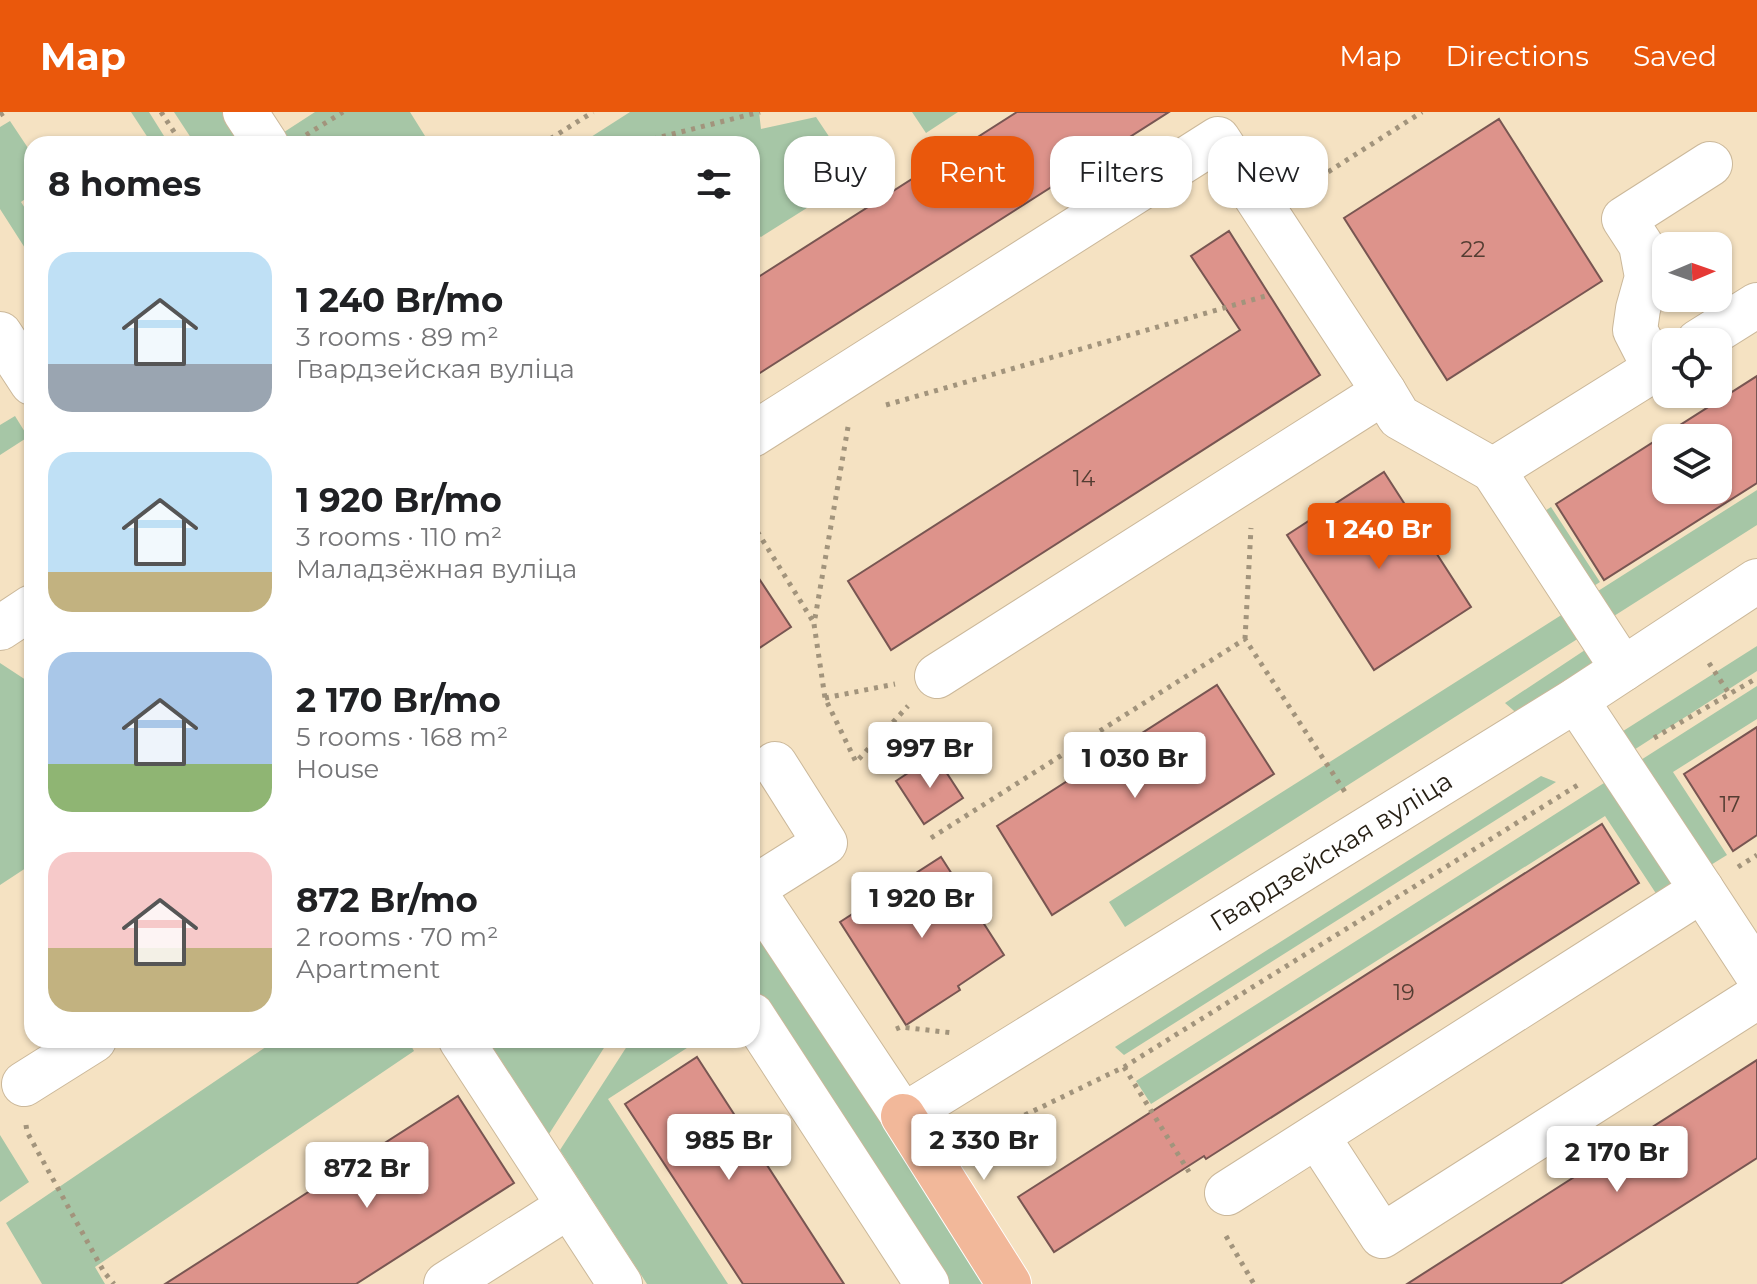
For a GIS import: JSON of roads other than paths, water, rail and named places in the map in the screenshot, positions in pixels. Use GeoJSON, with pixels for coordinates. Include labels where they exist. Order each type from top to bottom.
{"type":"FeatureCollection","features":[{"type":"Feature","properties":{"kind":"main road"},"geometry":{"type":"LineString","coordinates":[[903,1116],[1009,1284]]}},
{"type":"Feature","properties":{"kind":"street"},"geometry":{"type":"LineString","coordinates":[[760,430],[1218,139],[1399,417],[1493,470],[1623,669]]}},
{"type":"Feature","properties":{"kind":"street"},"geometry":{"type":"LineString","coordinates":[[1652,354],[1635,330],[1647,277],[1641,245],[1624,219],[1710,164]]}},
{"type":"Feature","properties":{"kind":"street"},"geometry":{"type":"LineString","coordinates":[[1720,328],[1757,305]]}},
{"type":"Feature","properties":{"kind":"street"},"geometry":{"type":"LineString","coordinates":[[0,334],[24,371]]}},
{"type":"Feature","properties":{"kind":"street"},"geometry":{"type":"LineString","coordinates":[[1493,470],[1652,370]]}},
{"type":"Feature","properties":{"kind":"street"},"geometry":{"type":"LineString","coordinates":[[937,676],[1384,392]]}},
{"type":"Feature","properties":{"kind":"street","name":"Гвардзейская вуліца"},"geometry":{"type":"LineString","coordinates":[[903,1116],[1576,700],[1757,581]]}},
{"type":"Feature","properties":{"kind":"street"},"geometry":{"type":"LineString","coordinates":[[0,628],[24,612]]}},
{"type":"Feature","properties":{"kind":"street"},"geometry":{"type":"LineString","coordinates":[[1576,700],[1757,974]]}},
{"type":"Feature","properties":{"kind":"street"},"geometry":{"type":"LineString","coordinates":[[760,884],[825,843],[775,764]]}},
{"type":"Feature","properties":{"kind":"street"},"geometry":{"type":"LineString","coordinates":[[1227,1193],[1702,890]]}},
{"type":"Feature","properties":{"kind":"street"},"geometry":{"type":"LineString","coordinates":[[760,901],[903,1116]]}},
{"type":"Feature","properties":{"kind":"street"},"geometry":{"type":"LineString","coordinates":[[1317,1136],[1382,1236],[1757,997]]}},
{"type":"Feature","properties":{"kind":"street"},"geometry":{"type":"LineString","coordinates":[[760,1027],[927,1284]]}},
{"type":"Feature","properties":{"kind":"street"},"geometry":{"type":"LineString","coordinates":[[24,1084],[81,1048]]}},
{"type":"Feature","properties":{"kind":"street"},"geometry":{"type":"LineString","coordinates":[[466,1048],[620,1284]]}},
{"type":"Feature","properties":{"kind":"street"},"geometry":{"type":"LineString","coordinates":[[446,1284],[569,1206]]}}]}
